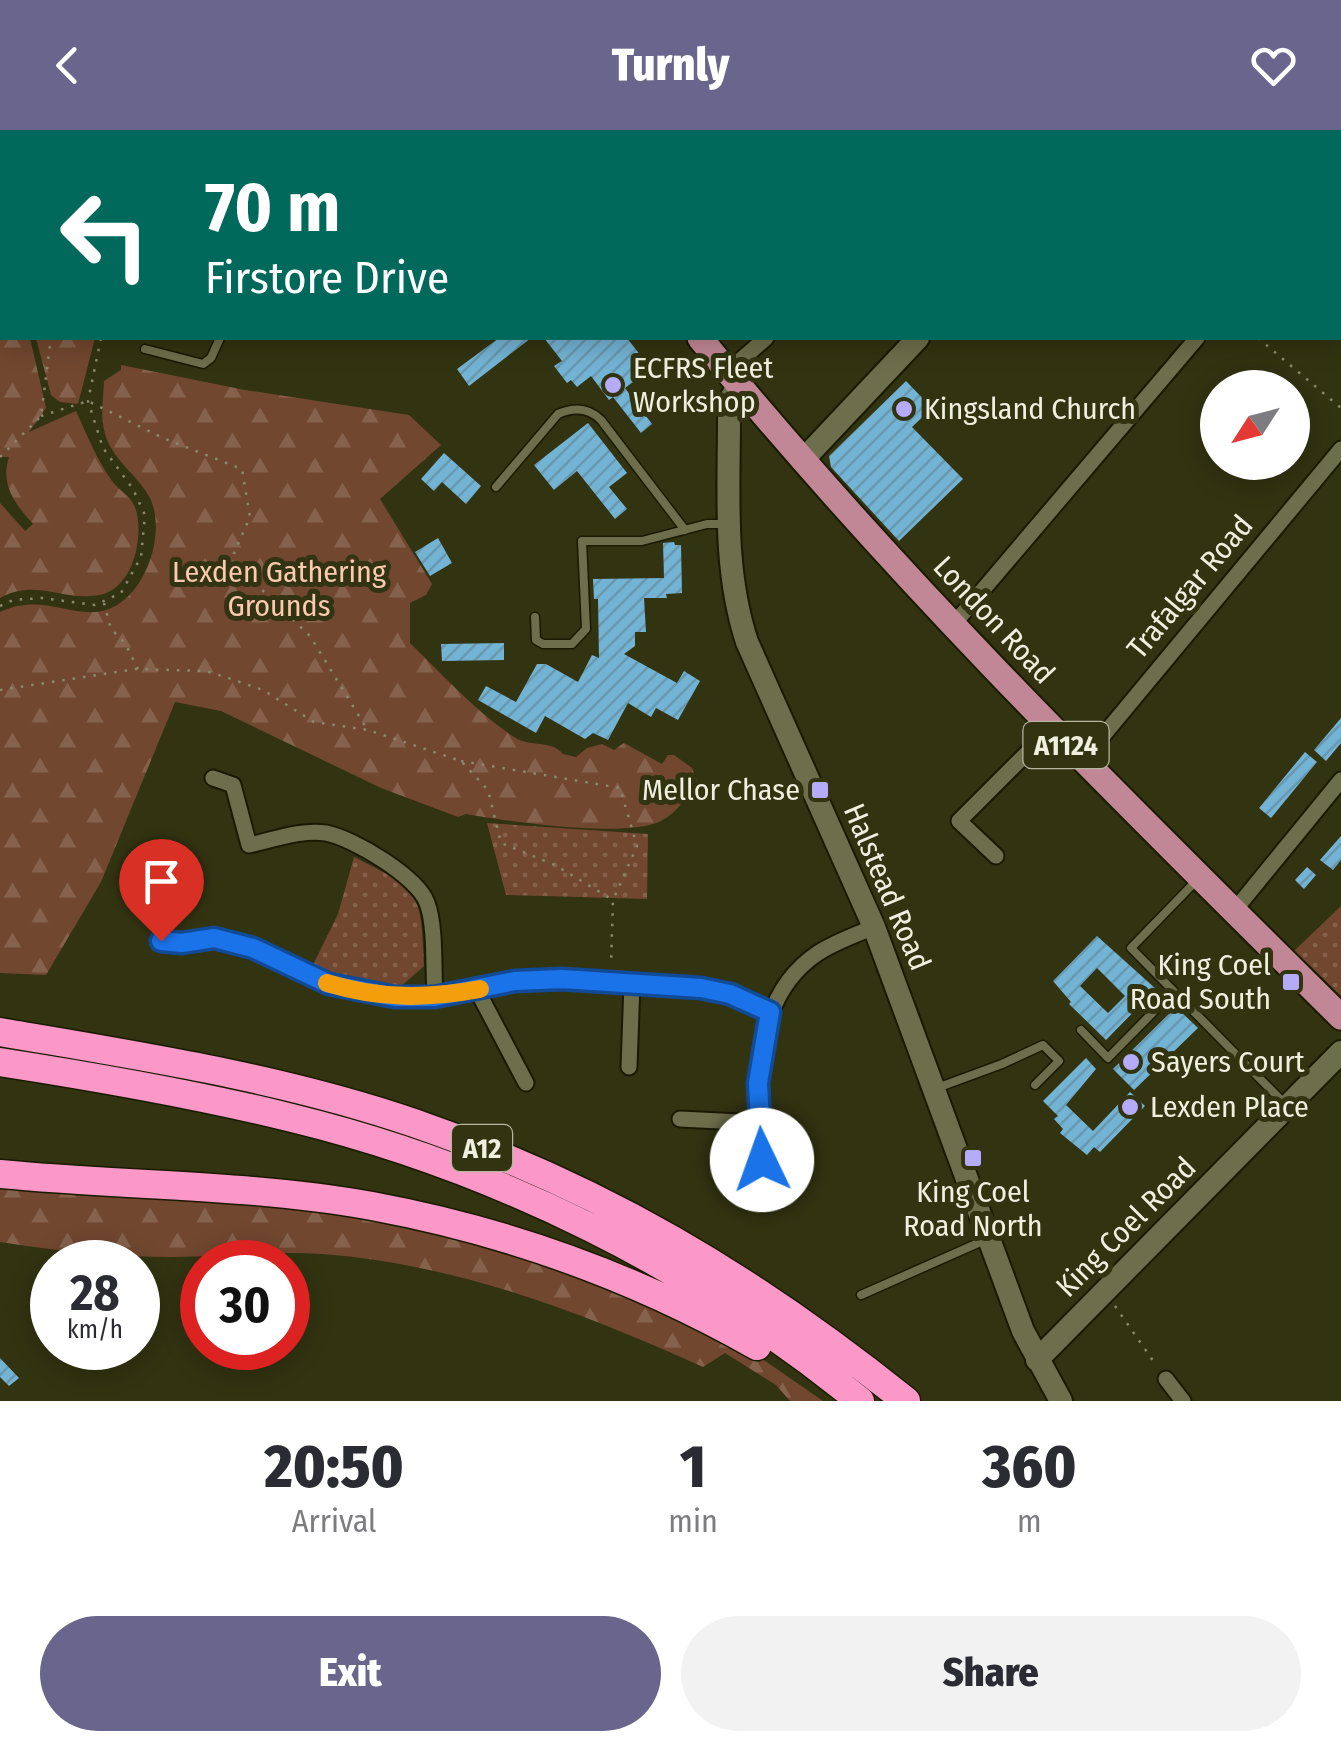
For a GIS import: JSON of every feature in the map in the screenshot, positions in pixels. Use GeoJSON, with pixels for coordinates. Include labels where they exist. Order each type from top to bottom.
{"type":"FeatureCollection","features":[{"type":"Feature","properties":{"kind":"highway","name":"A12"},"geometry":{"type":"LineString","coordinates":[[0,1032],[209,1068],[373,1111],[485,1149],[595,1198],[730,1272],[802,1320],[906,1401]]}},
{"type":"Feature","properties":{"kind":"highway","name":"A12"},"geometry":{"type":"LineString","coordinates":[[0,1062],[291,1118],[470,1175],[574,1220],[655,1262],[789,1348],[860,1401]]}},
{"type":"Feature","properties":{"kind":"highway"},"geometry":{"type":"LineString","coordinates":[[0,1174],[254,1192],[368,1206],[459,1225],[602,1271],[704,1316],[756,1345],[836,1401]]}},
{"type":"Feature","properties":{"kind":"main road","name":"London Road"},"geometry":{"type":"LineString","coordinates":[[702,340],[803,460],[1051,729],[1341,1017]]}},
{"type":"Feature","properties":{"kind":"street"},"geometry":{"type":"LineString","coordinates":[[733,378],[764,340]]}},
{"type":"Feature","properties":{"kind":"street"},"geometry":{"type":"LineString","coordinates":[[803,460],[916,340]]}},
{"type":"Feature","properties":{"kind":"street"},"geometry":{"type":"LineString","coordinates":[[953,625],[1195,340]]}},
{"type":"Feature","properties":{"kind":"street","name":"Halstead Road"},"geometry":{"type":"LineString","coordinates":[[733,378],[729,417],[731,579],[747,642],[874,927],[1023,1332],[1060,1401]]}},
{"type":"Feature","properties":{"kind":"street","name":"Trafalgar Road"},"geometry":{"type":"LineString","coordinates":[[1082,760],[1341,449]]}},
{"type":"Feature","properties":{"kind":"street"},"geometry":{"type":"LineString","coordinates":[[996,856],[959,821],[1051,729]]}},
{"type":"Feature","properties":{"kind":"street"},"geometry":{"type":"LineString","coordinates":[[213,778],[233,785],[249,845],[327,833],[384,860],[421,889],[429,907],[434,997]]}},
{"type":"Feature","properties":{"kind":"street"},"geometry":{"type":"LineString","coordinates":[[1234,911],[1341,780]]}},
{"type":"Feature","properties":{"kind":"street"},"geometry":{"type":"LineString","coordinates":[[762,1160],[758,1083],[770,1012],[782,987],[815,955],[874,927]]}},
{"type":"Feature","properties":{"kind":"street"},"geometry":{"type":"LineString","coordinates":[[159,941],[182,943],[214,938],[253,948],[301,974],[360,993],[434,997],[538,979],[611,981],[730,994],[770,1012]]}},
{"type":"Feature","properties":{"kind":"street"},"geometry":{"type":"LineString","coordinates":[[629,1068],[632,983]]}},
{"type":"Feature","properties":{"kind":"street"},"geometry":{"type":"LineString","coordinates":[[477,990],[526,1083]]}},
{"type":"Feature","properties":{"kind":"street","name":"King Coel Road"},"geometry":{"type":"LineString","coordinates":[[1037,1360],[1341,1052]]}},
{"type":"Feature","properties":{"kind":"street"},"geometry":{"type":"LineString","coordinates":[[680,1119],[760,1123]]}},
{"type":"Feature","properties":{"kind":"street"},"geometry":{"type":"LineString","coordinates":[[1166,1379],[1183,1401]]}},
{"type":"Feature","properties":{"kind":"lane"},"geometry":{"type":"LineString","coordinates":[[145,349],[202,364],[211,358],[219,340]]}},
{"type":"Feature","properties":{"kind":"lane"},"geometry":{"type":"LineString","coordinates":[[496,487],[558,414],[586,410],[601,420],[686,530]]}},
{"type":"Feature","properties":{"kind":"lane"},"geometry":{"type":"LineString","coordinates":[[534,618],[536,640],[543,644],[572,644],[586,630],[582,541],[642,541],[730,524]]}},
{"type":"Feature","properties":{"kind":"lane"},"geometry":{"type":"LineString","coordinates":[[1200,878],[1132,948],[1288,1106]]}},
{"type":"Feature","properties":{"kind":"lane"},"geometry":{"type":"LineString","coordinates":[[1081,1030],[1108,1058],[1173,992]]}},
{"type":"Feature","properties":{"kind":"lane"},"geometry":{"type":"LineString","coordinates":[[935,1088],[1043,1045],[1059,1060],[1035,1085]]}},
{"type":"Feature","properties":{"kind":"lane"},"geometry":{"type":"LineString","coordinates":[[861,1295],[989,1238]]}},
{"type":"Feature","properties":{"kind":"path"},"geometry":{"type":"LineString","coordinates":[[41,416],[51,340]]}},
{"type":"Feature","properties":{"kind":"path"},"geometry":{"type":"LineString","coordinates":[[0,606],[13,600],[42,598],[95,605],[121,593],[141,556],[145,515],[133,489],[103,448],[88,401],[101,340]]}},
{"type":"Feature","properties":{"kind":"path"},"geometry":{"type":"LineString","coordinates":[[1260,340],[1341,408]]}},
{"type":"Feature","properties":{"kind":"path"},"geometry":{"type":"LineString","coordinates":[[0,456],[41,416],[88,401],[162,438],[242,470],[250,518],[232,560],[310,636],[368,730]]}},
{"type":"Feature","properties":{"kind":"path"},"geometry":{"type":"LineString","coordinates":[[103,601],[110,629],[125,644],[138,669]]}},
{"type":"Feature","properties":{"kind":"path"},"geometry":{"type":"LineString","coordinates":[[0,690],[138,669],[206,672],[263,690],[314,722],[368,730],[461,761],[620,788],[637,846],[613,900],[611,981]]}},
{"type":"Feature","properties":{"kind":"path"},"geometry":{"type":"LineString","coordinates":[[461,761],[488,790],[502,843],[555,865],[613,900]]}},
{"type":"Feature","properties":{"kind":"path"},"geometry":{"type":"LineString","coordinates":[[1104,1291],[1166,1379]]}},
{"type":"Feature","properties":{"kind":"green space","name":"Lexden Gathering Grounds"},"geometry":{"type":"Polygon","coordinates":[[[0,340],[30,340],[46,408],[29,432],[76,411],[107,473],[134,505],[137,548],[128,573],[111,591],[74,596],[26,590],[0,598],[0,503],[25,531],[33,524],[8,485],[9,457],[0,457],[0,340]]]}},
{"type":"Feature","properties":{"kind":"green space"},"geometry":{"type":"Polygon","coordinates":[[[37,340],[94,340],[78,404],[60,402],[51,395],[37,340]]]}},
{"type":"Feature","properties":{"kind":"green space","name":"Lexden Gathering Grounds"},"geometry":{"type":"Polygon","coordinates":[[[121,365],[245,390],[409,415],[441,445],[380,499],[432,584],[426,595],[410,603],[410,643],[473,704],[520,740],[576,757],[587,748],[602,744],[614,750],[624,743],[662,764],[668,755],[674,755],[692,768],[697,781],[682,804],[661,821],[621,828],[565,827],[466,814],[458,817],[381,788],[221,711],[175,702],[101,882],[46,975],[0,973],[0,612],[30,605],[81,612],[106,610],[120,603],[142,579],[154,546],[155,513],[145,490],[112,450],[103,419],[104,381],[121,370],[121,365]]]}},
{"type":"Feature","properties":{"kind":"green space"},"geometry":{"type":"Polygon","coordinates":[[[487,823],[648,834],[647,899],[506,895],[487,823]]]}},
{"type":"Feature","properties":{"kind":"green space"},"geometry":{"type":"Polygon","coordinates":[[[354,857],[405,887],[418,908],[424,966],[399,988],[362,983],[312,967],[338,914],[354,857]]]}},
{"type":"Feature","properties":{"kind":"green space"},"geometry":{"type":"Polygon","coordinates":[[[1341,906],[1341,996],[1294,951],[1341,906]]]}},
{"type":"Feature","properties":{"kind":"green space"},"geometry":{"type":"Polygon","coordinates":[[[0,1178],[387,1213],[513,1242],[751,1351],[823,1401],[790,1401],[776,1385],[725,1353],[703,1367],[569,1311],[477,1282],[383,1261],[310,1254],[310,1240],[180,1240],[180,1257],[174,1257],[160,1257],[160,1240],[30,1240],[30,1246],[0,1242],[0,1178]]]}},
{"type":"Feature","properties":{"kind":"building"},"geometry":{"type":"Polygon","coordinates":[[[496,340],[528,340],[469,386],[457,369],[496,340]]]}},
{"type":"Feature","properties":{"kind":"building","name":"ECFRS Fleet Workshop"},"geometry":{"type":"Polygon","coordinates":[[[546,340],[629,340],[651,369],[625,388],[652,424],[641,433],[591,376],[577,387],[571,380],[567,383],[554,366],[562,361],[546,340]]]}},
{"type":"Feature","properties":{"kind":"building"},"geometry":{"type":"Polygon","coordinates":[[[906,381],[932,408],[912,427],[963,479],[899,541],[831,467],[829,456],[906,381]]]}},
{"type":"Feature","properties":{"kind":"building"},"geometry":{"type":"Polygon","coordinates":[[[588,423],[627,473],[609,487],[627,509],[615,519],[577,471],[554,490],[534,465],[588,423]]]}},
{"type":"Feature","properties":{"kind":"building"},"geometry":{"type":"Polygon","coordinates":[[[444,453],[481,486],[466,504],[442,482],[434,491],[421,479],[444,453]]]}},
{"type":"Feature","properties":{"kind":"building"},"geometry":{"type":"Polygon","coordinates":[[[438,538],[452,563],[430,576],[415,552],[438,538]]]}},
{"type":"Feature","properties":{"kind":"building"},"geometry":{"type":"Polygon","coordinates":[[[663,543],[681,545],[682,593],[666,594],[667,598],[644,598],[646,632],[635,632],[635,646],[624,654],[677,683],[684,671],[700,681],[678,720],[656,708],[651,717],[628,703],[608,740],[593,733],[585,739],[545,716],[536,733],[478,700],[486,686],[516,702],[537,664],[546,664],[578,682],[592,655],[599,658],[598,599],[594,599],[593,579],[664,578],[663,543]]]}},
{"type":"Feature","properties":{"kind":"building"},"geometry":{"type":"Polygon","coordinates":[[[504,643],[504,660],[442,661],[441,644],[504,643]]]}},
{"type":"Feature","properties":{"kind":"building"},"geometry":{"type":"Polygon","coordinates":[[[1341,718],[1341,743],[1326,761],[1314,750],[1341,718]]]}},
{"type":"Feature","properties":{"kind":"building"},"geometry":{"type":"Polygon","coordinates":[[[1305,752],[1317,762],[1271,818],[1259,808],[1305,752]]]}},
{"type":"Feature","properties":{"kind":"building"},"geometry":{"type":"Polygon","coordinates":[[[1341,836],[1341,860],[1333,870],[1320,860],[1341,836]]]}},
{"type":"Feature","properties":{"kind":"building"},"geometry":{"type":"Polygon","coordinates":[[[1307,867],[1316,875],[1304,889],[1295,880],[1307,867]]]}},
{"type":"Feature","properties":{"kind":"building"},"geometry":{"type":"Polygon","coordinates":[[[1097,936],[1156,989],[1106,1040],[1069,1004],[1053,981],[1097,936]],[[1097,968],[1080,986],[1108,1013],[1125,996],[1097,968]]]}},
{"type":"Feature","properties":{"kind":"building"},"geometry":{"type":"Polygon","coordinates":[[[1176,1007],[1198,1028],[1134,1090],[1113,1069],[1176,1007]]]}},
{"type":"Feature","properties":{"kind":"building","name":"Lexden Place"},"geometry":{"type":"Polygon","coordinates":[[[1086,1058],[1096,1069],[1066,1105],[1093,1131],[1130,1092],[1145,1106],[1100,1152],[1094,1147],[1087,1155],[1060,1133],[1063,1129],[1054,1119],[1058,1116],[1043,1101],[1086,1058]]]}},
{"type":"Feature","properties":{"kind":"building"},"geometry":{"type":"Polygon","coordinates":[[[0,1358],[19,1378],[9,1386],[0,1377],[0,1358]]]}},
{"type":"Feature","properties":{"kind":"slow traffic"},"geometry":{"type":"LineString","coordinates":[[327,983],[360,993],[395,997],[434,997],[480,989]]}},
{"type":"Feature","properties":{"kind":"place","name":"ECFRS Fleet Workshop"},"geometry":{"type":"Point","coordinates":[613,385]}},
{"type":"Feature","properties":{"kind":"place","name":"Kingsland Church"},"geometry":{"type":"Point","coordinates":[904,409]}},
{"type":"Feature","properties":{"kind":"place","name":"Mellor Chase"},"geometry":{"type":"Point","coordinates":[820,790]}},
{"type":"Feature","properties":{"kind":"place","name":"King Coel Road South"},"geometry":{"type":"Point","coordinates":[1291,982]}},
{"type":"Feature","properties":{"kind":"place","name":"Sayers Court"},"geometry":{"type":"Point","coordinates":[1131,1062]}},
{"type":"Feature","properties":{"kind":"place","name":"Lexden Place"},"geometry":{"type":"Point","coordinates":[1130,1107]}},
{"type":"Feature","properties":{"kind":"place","name":"King Coel Road North"},"geometry":{"type":"Point","coordinates":[973,1158]}},
{"type":"Feature","properties":{"kind":"route"},"geometry":{"type":"LineString","coordinates":[[161,941],[182,943],[214,938],[253,948],[329,984],[395,997],[434,997],[538,979],[701,988],[730,994],[770,1012],[758,1083],[762,1160]]}}]}
